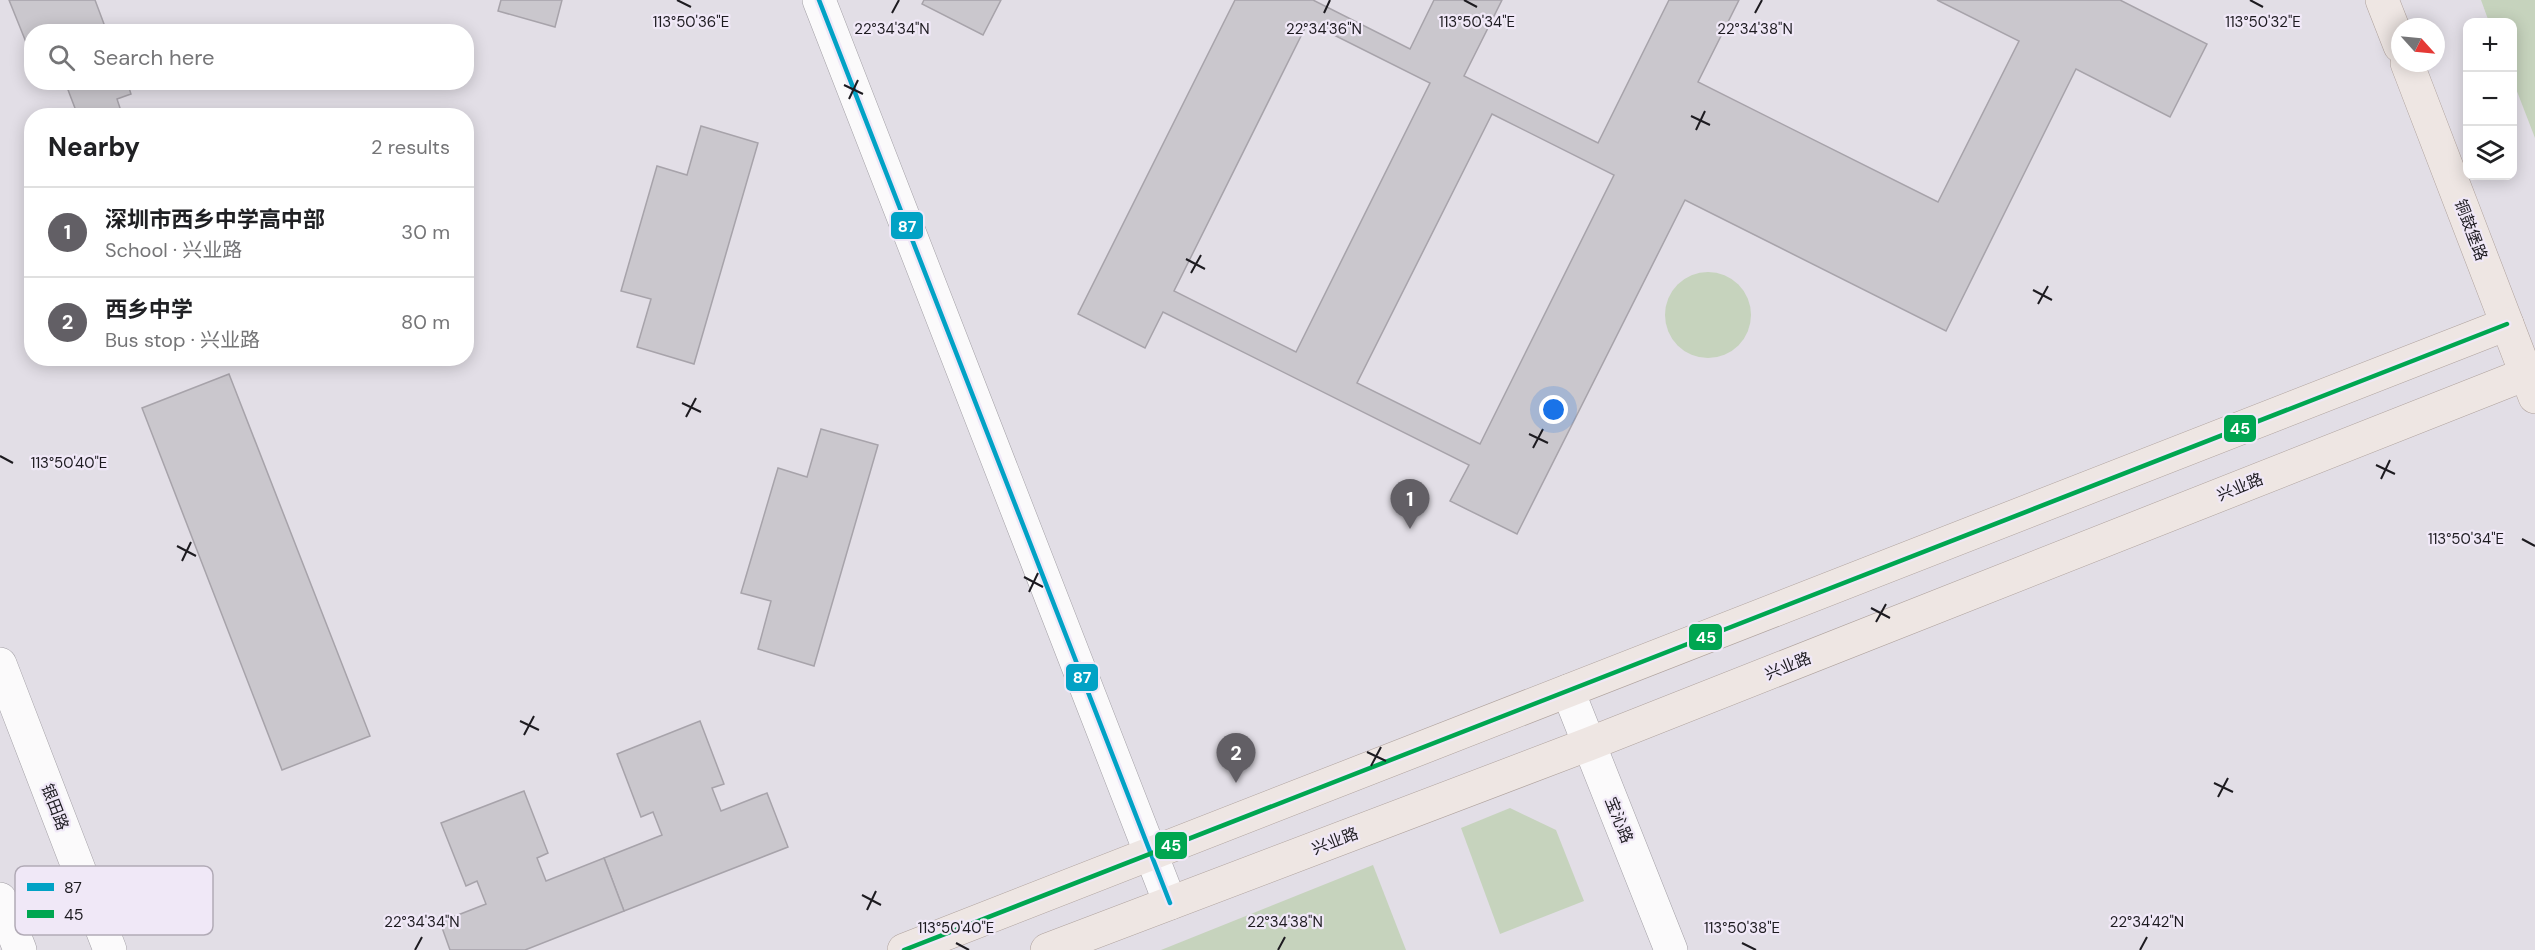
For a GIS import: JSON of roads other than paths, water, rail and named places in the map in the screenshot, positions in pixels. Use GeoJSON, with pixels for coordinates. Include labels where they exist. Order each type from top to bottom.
{"type":"FeatureCollection","features":[{"type":"Feature","properties":{"kind":"main road"},"geometry":{"type":"LineString","coordinates":[[2382,0],[2391,23]]}},
{"type":"Feature","properties":{"kind":"main road","name":"铜鼓堡路"},"geometry":{"type":"LineString","coordinates":[[2410,72],[2530,386]]}},
{"type":"Feature","properties":{"kind":"main road"},"geometry":{"type":"LineString","coordinates":[[904,950],[2507,324]]}},
{"type":"Feature","properties":{"kind":"main road","name":"兴业路"},"geometry":{"type":"LineString","coordinates":[[1047,950],[2530,386]]}},
{"type":"Feature","properties":{"kind":"street"},"geometry":{"type":"LineString","coordinates":[[819,0],[1170,903]]}},
{"type":"Feature","properties":{"kind":"street","name":"银田路"},"geometry":{"type":"LineString","coordinates":[[0,664],[78,866]]}},
{"type":"Feature","properties":{"kind":"street","name":"宝沁路"},"geometry":{"type":"LineString","coordinates":[[1568,691],[1671,950]]}},
{"type":"Feature","properties":{"kind":"street"},"geometry":{"type":"LineString","coordinates":[[0,899],[20,950]]}},
{"type":"Feature","properties":{"kind":"street","name":"银田路"},"geometry":{"type":"LineString","coordinates":[[104,935],[110,950]]}},
{"type":"Feature","properties":{"kind":"place","name":"深圳市西乡中学高中部"},"geometry":{"type":"Point","coordinates":[1410,529]}},
{"type":"Feature","properties":{"kind":"place","name":"西乡中学"},"geometry":{"type":"Point","coordinates":[1236,783]}}]}
